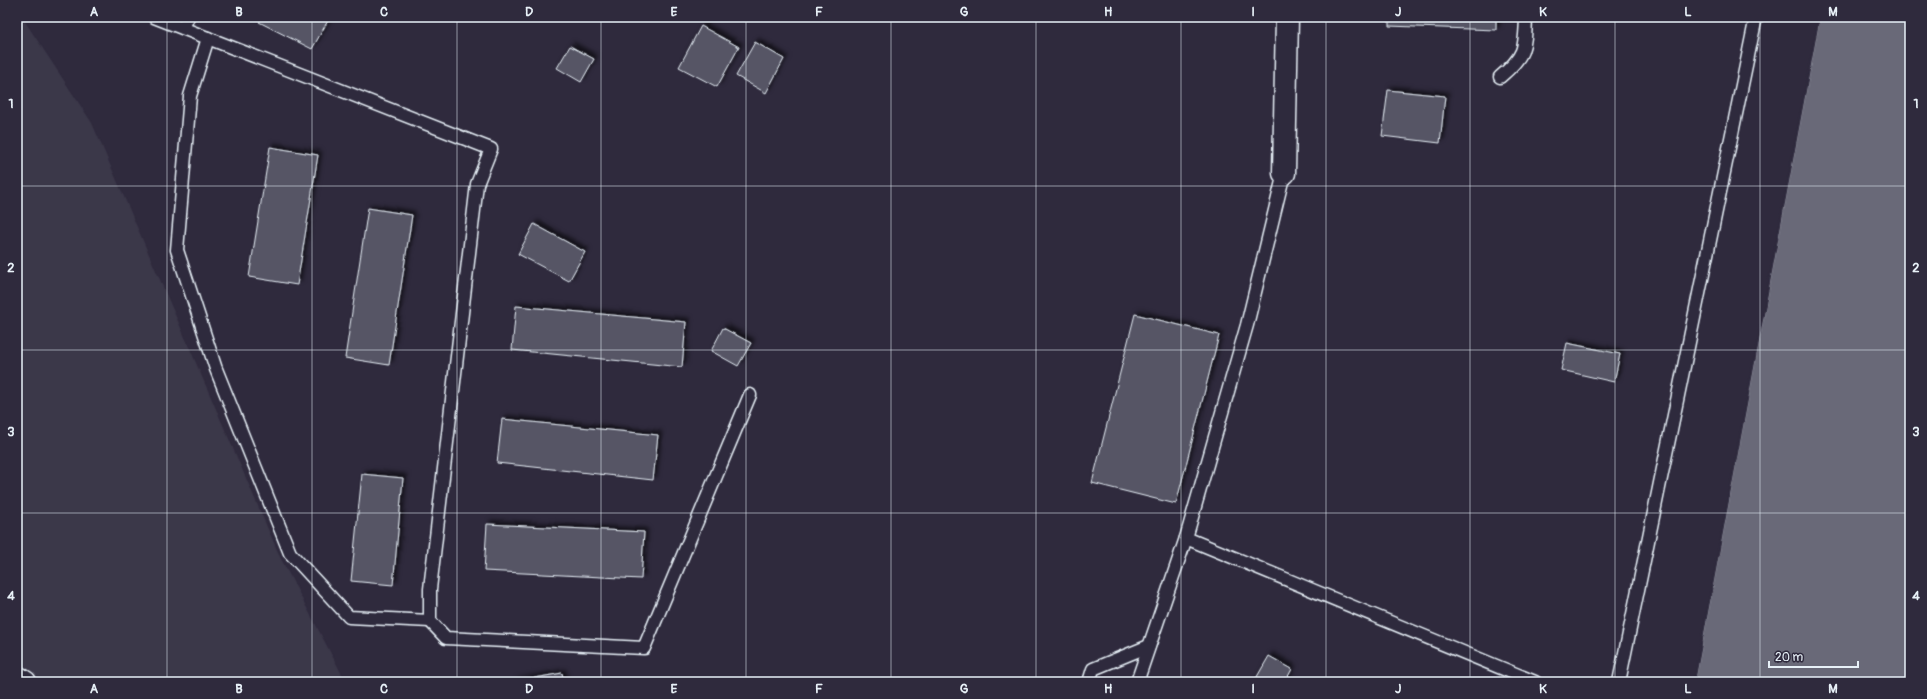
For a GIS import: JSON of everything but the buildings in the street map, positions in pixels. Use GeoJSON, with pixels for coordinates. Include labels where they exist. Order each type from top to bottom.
{"type":"FeatureCollection","features":[{"type":"Feature","properties":{"kind":"street"},"geometry":{"type":"LineString","coordinates":[[1284,173],[1287,17]]}},
{"type":"Feature","properties":{"kind":"street"},"geometry":{"type":"LineString","coordinates":[[17,677],[25,682]]}},
{"type":"Feature","properties":{"kind":"lane"},"geometry":{"type":"LineString","coordinates":[[154,17],[491,149],[477,184],[430,589],[430,621],[446,638],[644,648],[750,395]]}},
{"type":"Feature","properties":{"kind":"lane"},"geometry":{"type":"LineString","coordinates":[[183,28],[188,17]]}},
{"type":"Feature","properties":{"kind":"lane"},"geometry":{"type":"LineString","coordinates":[[1500,77],[1514,65],[1525,46],[1526,17]]}},
{"type":"Feature","properties":{"kind":"lane"},"geometry":{"type":"LineString","coordinates":[[1618,682],[1756,17]]}},
{"type":"Feature","properties":{"kind":"lane"},"geometry":{"type":"LineString","coordinates":[[208,38],[190,96],[177,250],[216,369],[290,553],[349,617],[430,621]]}},
{"type":"Feature","properties":{"kind":"lane"},"geometry":{"type":"LineString","coordinates":[[1137,682],[1186,538],[1247,324],[1284,173]]}},
{"type":"Feature","properties":{"kind":"lane"},"geometry":{"type":"LineString","coordinates":[[1186,538],[1535,682]]}},
{"type":"Feature","properties":{"kind":"lane"},"geometry":{"type":"LineString","coordinates":[[1089,682],[1093,669],[1149,646]]}},
{"type":"Feature","properties":{"kind":"shaded area"},"geometry":{"type":"Polygon","coordinates":[[[17,17],[22,17],[92,123],[281,559],[346,682],[17,682],[17,17]]]}},
{"type":"Feature","properties":{"kind":"water"},"geometry":{"type":"Polygon","coordinates":[[[1820,17],[1910,17],[1910,682],[1695,682],[1820,17]]]}},
{"type":"Feature","properties":{"kind":"pier"},"geometry":{"type":"Polygon","coordinates":[[[1818,17],[1820,17],[1695,682],[1693,682],[1818,17]]]}}]}
